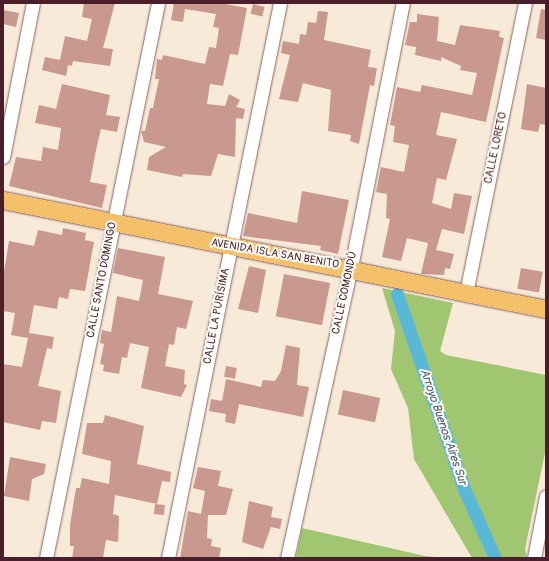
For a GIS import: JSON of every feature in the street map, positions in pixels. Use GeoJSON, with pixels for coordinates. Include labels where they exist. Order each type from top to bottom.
{"type":"FeatureCollection","features":[{"type":"Feature","properties":{"kind":"main road","name":"AVENIDA ISLA SAN BENITO"},"geometry":{"type":"LineString","coordinates":[[3,200],[231,246],[351,267],[466,293],[546,309]]}},
{"type":"Feature","properties":{"kind":"street"},"geometry":{"type":"LineString","coordinates":[[3,157],[33,3]]}},
{"type":"Feature","properties":{"kind":"street","name":"CALLE SANTO DOMINGO"},"geometry":{"type":"LineString","coordinates":[[46,558],[158,3]]}},
{"type":"Feature","properties":{"kind":"street","name":"CALLE LA PURÍSIMA"},"geometry":{"type":"LineString","coordinates":[[168,558],[280,3]]}},
{"type":"Feature","properties":{"kind":"street","name":"CALLE COMONDÚ"},"geometry":{"type":"LineString","coordinates":[[287,558],[351,267],[403,3]]}},
{"type":"Feature","properties":{"kind":"street","name":"CALLE LORETO"},"geometry":{"type":"LineString","coordinates":[[466,293],[526,3]]}},
{"type":"Feature","properties":{"kind":"street"},"geometry":{"type":"LineString","coordinates":[[534,558],[546,496]]}},
{"type":"Feature","properties":{"kind":"green space"},"geometry":{"type":"Polygon","coordinates":[[[382,288],[453,303],[440,351],[446,355],[546,375],[546,448],[525,549],[527,558],[472,558],[414,459],[408,408],[391,369],[395,331],[382,288]]]}},
{"type":"Feature","properties":{"kind":"green space"},"geometry":{"type":"Polygon","coordinates":[[[302,528],[425,556],[446,558],[296,558],[302,528]]]}},
{"type":"Feature","properties":{"kind":"building"},"geometry":{"type":"Polygon","coordinates":[[[84,3],[115,3],[103,48],[113,49],[110,66],[73,61],[72,66],[68,65],[66,76],[42,70],[45,57],[60,60],[65,36],[87,41],[92,19],[82,17],[84,3]]]}},
{"type":"Feature","properties":{"kind":"building"},"geometry":{"type":"Polygon","coordinates":[[[174,3],[220,3],[247,8],[238,55],[230,54],[223,86],[210,84],[207,104],[225,106],[229,94],[240,100],[236,107],[245,109],[243,119],[236,118],[235,157],[218,154],[211,176],[183,174],[182,177],[147,170],[149,157],[166,147],[144,142],[141,131],[145,131],[150,108],[153,108],[159,79],[155,79],[157,59],[162,60],[163,55],[205,64],[209,47],[216,48],[219,28],[213,27],[216,14],[185,9],[183,22],[171,20],[174,3]]]}},
{"type":"Feature","properties":{"kind":"building"},"geometry":{"type":"Polygon","coordinates":[[[253,4],[265,7],[262,17],[251,14],[253,4]]]}},
{"type":"Feature","properties":{"kind":"building"},"geometry":{"type":"Polygon","coordinates":[[[541,9],[546,10],[546,40],[536,38],[541,9]]]}},
{"type":"Feature","properties":{"kind":"building"},"geometry":{"type":"Polygon","coordinates":[[[3,10],[19,13],[16,27],[3,24],[3,10]]]}},
{"type":"Feature","properties":{"kind":"building"},"geometry":{"type":"Polygon","coordinates":[[[318,11],[328,12],[324,40],[371,50],[368,67],[377,68],[374,86],[370,85],[359,144],[350,141],[351,135],[328,131],[331,90],[303,83],[298,102],[279,99],[290,55],[281,53],[283,41],[299,44],[300,34],[306,35],[308,22],[316,23],[318,11]]]}},
{"type":"Feature","properties":{"kind":"building"},"geometry":{"type":"Polygon","coordinates":[[[417,14],[439,17],[437,41],[455,45],[460,25],[500,31],[499,37],[504,38],[486,122],[441,112],[436,135],[457,139],[446,180],[437,178],[432,203],[451,209],[454,193],[472,196],[464,234],[442,229],[436,250],[454,254],[450,269],[445,268],[444,275],[421,274],[428,243],[407,238],[401,261],[382,257],[390,219],[386,218],[387,194],[376,192],[381,167],[404,172],[409,145],[393,142],[395,126],[390,125],[397,87],[420,92],[422,85],[472,95],[477,73],[460,70],[461,66],[441,57],[441,61],[415,55],[416,47],[405,45],[410,22],[417,22],[417,14]]]}},
{"type":"Feature","properties":{"kind":"building"},"geometry":{"type":"Polygon","coordinates":[[[62,84],[110,95],[106,115],[120,117],[117,132],[101,129],[96,150],[90,182],[107,185],[102,208],[9,186],[16,157],[41,161],[43,147],[58,150],[61,128],[35,123],[39,105],[56,109],[62,84]]]}},
{"type":"Feature","properties":{"kind":"building"},"geometry":{"type":"Polygon","coordinates":[[[527,84],[546,88],[546,125],[540,124],[538,132],[521,129],[527,84]]]}},
{"type":"Feature","properties":{"kind":"building"},"geometry":{"type":"Polygon","coordinates":[[[302,191],[349,200],[338,254],[320,250],[321,246],[243,236],[248,213],[297,223],[302,191]]]}},
{"type":"Feature","properties":{"kind":"building"},"geometry":{"type":"Polygon","coordinates":[[[63,228],[86,233],[85,240],[94,242],[85,291],[70,289],[68,299],[59,297],[57,309],[34,305],[29,333],[54,337],[52,349],[47,348],[38,386],[61,391],[56,423],[42,421],[40,430],[3,422],[3,364],[22,367],[28,338],[11,335],[15,313],[3,311],[3,278],[9,241],[34,246],[38,230],[62,235],[63,228]]]}},
{"type":"Feature","properties":{"kind":"building"},"geometry":{"type":"Polygon","coordinates":[[[118,248],[165,257],[158,294],[193,301],[186,329],[177,327],[174,345],[169,344],[165,366],[185,370],[184,384],[187,385],[181,397],[141,388],[149,347],[130,343],[127,358],[122,357],[119,374],[103,371],[104,365],[100,364],[104,344],[100,343],[102,330],[111,332],[117,296],[139,301],[143,280],[113,273],[118,248]]]}},
{"type":"Feature","properties":{"kind":"building"},"geometry":{"type":"Polygon","coordinates":[[[249,266],[266,270],[258,313],[238,309],[249,266]]]}},
{"type":"Feature","properties":{"kind":"building"},"geometry":{"type":"Polygon","coordinates":[[[521,268],[543,272],[539,293],[517,289],[521,268]]]}},
{"type":"Feature","properties":{"kind":"building"},"geometry":{"type":"Polygon","coordinates":[[[284,274],[330,283],[322,325],[276,316],[284,274]]]}},
{"type":"Feature","properties":{"kind":"building"},"geometry":{"type":"Polygon","coordinates":[[[286,345],[300,348],[297,385],[309,387],[303,417],[239,404],[235,424],[225,422],[226,414],[209,411],[211,399],[222,401],[226,379],[261,387],[263,380],[275,381],[281,371],[286,345]]]}},
{"type":"Feature","properties":{"kind":"building"},"geometry":{"type":"Polygon","coordinates":[[[226,366],[237,368],[235,379],[224,377],[226,366]]]}},
{"type":"Feature","properties":{"kind":"building"},"geometry":{"type":"Polygon","coordinates":[[[343,390],[380,398],[375,422],[338,414],[343,390]]]}},
{"type":"Feature","properties":{"kind":"building"},"geometry":{"type":"Polygon","coordinates":[[[105,415],[144,426],[137,464],[171,472],[170,482],[162,481],[157,504],[115,495],[113,514],[119,516],[118,542],[106,540],[103,558],[72,558],[74,546],[70,546],[70,525],[76,488],[80,488],[82,478],[109,484],[111,461],[82,454],[87,423],[103,423],[105,415]]]}},
{"type":"Feature","properties":{"kind":"building"},"geometry":{"type":"Polygon","coordinates":[[[10,457],[46,464],[44,474],[32,479],[29,501],[4,496],[10,457]]]}},
{"type":"Feature","properties":{"kind":"building"},"geometry":{"type":"Polygon","coordinates":[[[198,467],[221,471],[218,486],[233,489],[226,515],[208,515],[207,538],[212,539],[211,546],[221,548],[219,558],[180,558],[188,511],[201,514],[205,491],[193,488],[198,467]]]}},
{"type":"Feature","properties":{"kind":"building"},"geometry":{"type":"Polygon","coordinates":[[[249,501],[273,507],[271,517],[282,519],[280,529],[271,527],[263,549],[242,542],[249,501]]]}},
{"type":"Feature","properties":{"kind":"building"},"geometry":{"type":"Polygon","coordinates":[[[155,504],[165,505],[164,515],[154,514],[155,504]]]}},
{"type":"Feature","properties":{"kind":"waterway","name":"Arroyo Buenos Aires Sur"},"geometry":{"type":"LineString","coordinates":[[397,294],[465,491],[495,558]]}}]}
